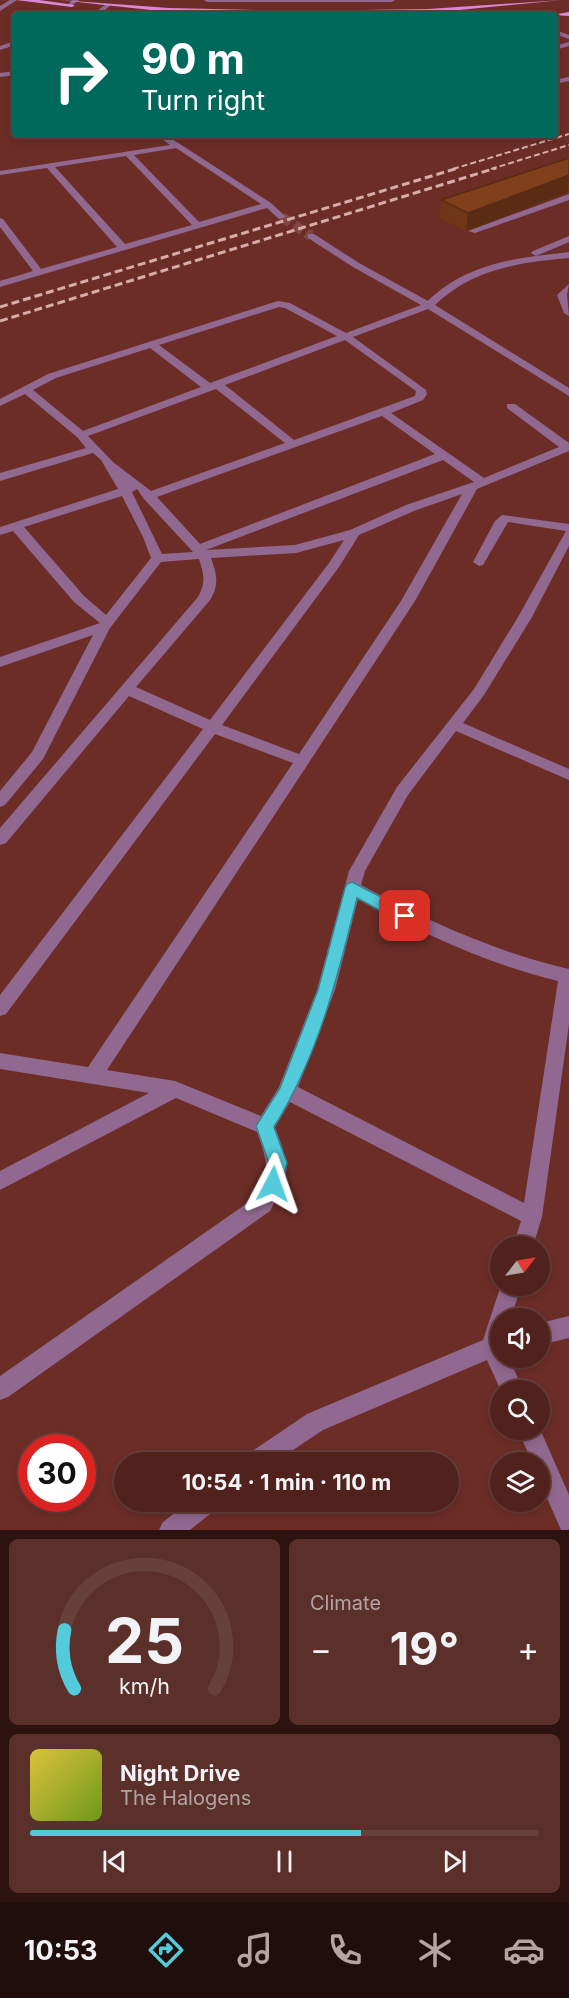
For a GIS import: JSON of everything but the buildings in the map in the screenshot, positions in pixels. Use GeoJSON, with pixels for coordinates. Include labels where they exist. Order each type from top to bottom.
{"type":"FeatureCollection","features":[{"type":"Feature","properties":{"kind":"main road"},"geometry":{"type":"LineString","coordinates":[[19,0],[73,2]]}},
{"type":"Feature","properties":{"kind":"main road"},"geometry":{"type":"LineString","coordinates":[[62,0],[157,12]]}},
{"type":"Feature","properties":{"kind":"main road"},"geometry":{"type":"LineString","coordinates":[[428,11],[559,0]]}},
{"type":"Feature","properties":{"kind":"main road"},"geometry":{"type":"LineString","coordinates":[[356,12],[507,12],[569,5]]}},
{"type":"Feature","properties":{"kind":"main road"},"geometry":{"type":"LineString","coordinates":[[106,6],[246,12]]}},
{"type":"Feature","properties":{"kind":"street"},"geometry":{"type":"LineString","coordinates":[[0,9],[14,0]]}},
{"type":"Feature","properties":{"kind":"street"},"geometry":{"type":"LineString","coordinates":[[207,0],[392,0]]}},
{"type":"Feature","properties":{"kind":"street"},"geometry":{"type":"LineString","coordinates":[[99,12],[106,6]]}},
{"type":"Feature","properties":{"kind":"street"},"geometry":{"type":"LineString","coordinates":[[165,138],[268,205],[282,217]]}},
{"type":"Feature","properties":{"kind":"street"},"geometry":{"type":"LineString","coordinates":[[0,173],[176,146]]}},
{"type":"Feature","properties":{"kind":"street"},"geometry":{"type":"LineString","coordinates":[[128,153],[198,226]]}},
{"type":"Feature","properties":{"kind":"street"},"geometry":{"type":"LineString","coordinates":[[49,165],[123,248]]}},
{"type":"Feature","properties":{"kind":"street"},"geometry":{"type":"LineString","coordinates":[[472,231],[569,197]]}},
{"type":"Feature","properties":{"kind":"street"},"geometry":{"type":"LineString","coordinates":[[0,284],[268,205]]}},
{"type":"Feature","properties":{"kind":"street"},"geometry":{"type":"LineString","coordinates":[[0,221],[39,273]]}},
{"type":"Feature","properties":{"kind":"street"},"geometry":{"type":"LineString","coordinates":[[311,236],[356,265],[429,305],[569,393]]}},
{"type":"Feature","properties":{"kind":"street"},"geometry":{"type":"LineString","coordinates":[[524,260],[541,250],[569,239]]}},
{"type":"Feature","properties":{"kind":"street"},"geometry":{"type":"LineString","coordinates":[[82,435],[429,305],[447,286],[465,278],[524,260],[569,255]]}},
{"type":"Feature","properties":{"kind":"street"},"geometry":{"type":"LineString","coordinates":[[569,287],[561,295],[569,313]]}},
{"type":"Feature","properties":{"kind":"street"},"geometry":{"type":"LineString","coordinates":[[0,403],[52,376],[278,304],[287,305],[347,337],[421,390],[422,394],[419,398],[294,445],[144,491],[124,491],[0,531]]}},
{"type":"Feature","properties":{"kind":"street"},"geometry":{"type":"LineString","coordinates":[[151,344],[294,445]]}},
{"type":"Feature","properties":{"kind":"street"},"geometry":{"type":"LineString","coordinates":[[0,839],[128,689],[210,588],[211,577],[201,553],[144,491],[105,459],[82,435],[27,391]]}},
{"type":"Feature","properties":{"kind":"street"},"geometry":{"type":"LineString","coordinates":[[511,406],[568,447]]}},
{"type":"Feature","properties":{"kind":"street"},"geometry":{"type":"LineString","coordinates":[[383,412],[444,455],[477,484]]}},
{"type":"Feature","properties":{"kind":"street"},"geometry":{"type":"LineString","coordinates":[[0,801],[7,789],[38,755],[106,625],[157,558],[201,553],[297,549],[354,532],[568,447]]}},
{"type":"Feature","properties":{"kind":"street"},"geometry":{"type":"LineString","coordinates":[[0,477],[94,449]]}},
{"type":"Feature","properties":{"kind":"street"},"geometry":{"type":"LineString","coordinates":[[201,553],[444,455]]}},
{"type":"Feature","properties":{"kind":"street"},"geometry":{"type":"LineString","coordinates":[[105,459],[150,539],[157,558]]}},
{"type":"Feature","properties":{"kind":"street"},"geometry":{"type":"LineString","coordinates":[[92,1077],[408,601],[477,484]]}},
{"type":"Feature","properties":{"kind":"street"},"geometry":{"type":"LineString","coordinates":[[479,562],[501,521],[507,518],[569,528]]}},
{"type":"Feature","properties":{"kind":"street"},"geometry":{"type":"LineString","coordinates":[[16,526],[79,599],[106,625]]}},
{"type":"Feature","properties":{"kind":"street"},"geometry":{"type":"LineString","coordinates":[[0,1009],[334,564],[354,532]]}},
{"type":"Feature","properties":{"kind":"street"},"geometry":{"type":"LineString","coordinates":[[265,1126],[287,1091],[326,990],[357,871],[402,791],[479,692],[525,617],[569,534]]}},
{"type":"Feature","properties":{"kind":"street"},"geometry":{"type":"LineString","coordinates":[[0,661],[106,625]]}},
{"type":"Feature","properties":{"kind":"street"},"geometry":{"type":"LineString","coordinates":[[128,689],[212,727],[303,761]]}},
{"type":"Feature","properties":{"kind":"street"},"geometry":{"type":"LineString","coordinates":[[455,725],[569,775]]}},
{"type":"Feature","properties":{"kind":"street"},"geometry":{"type":"LineString","coordinates":[[352,888],[422,926],[502,958],[568,976],[532,1217],[526,1236]]}},
{"type":"Feature","properties":{"kind":"street"},"geometry":{"type":"LineString","coordinates":[[0,1389],[263,1204],[273,1184],[278,1163],[265,1126],[175,1089],[3,1064]]}},
{"type":"Feature","properties":{"kind":"street"},"geometry":{"type":"LineString","coordinates":[[0,1181],[175,1089]]}},
{"type":"Feature","properties":{"kind":"street"},"geometry":{"type":"LineString","coordinates":[[287,1091],[532,1217]]}},
{"type":"Feature","properties":{"kind":"street"},"geometry":{"type":"LineString","coordinates":[[550,1332],[569,1327]]}},
{"type":"Feature","properties":{"kind":"street"},"geometry":{"type":"LineString","coordinates":[[271,1452],[315,1422],[490,1346]]}},
{"type":"Feature","properties":{"kind":"street"},"geometry":{"type":"LineString","coordinates":[[533,1440],[569,1522]]}},
{"type":"Feature","properties":{"kind":"street"},"geometry":{"type":"LineString","coordinates":[[171,1530],[194,1512]]}},
{"type":"Feature","properties":{"kind":"tunnel"},"geometry":{"type":"LineString","coordinates":[[282,217],[311,236]]}},
{"type":"Feature","properties":{"kind":"railway"},"geometry":{"type":"LineString","coordinates":[[558,137],[569,134]]}},
{"type":"Feature","properties":{"kind":"railway"},"geometry":{"type":"LineString","coordinates":[[453,169],[556,138]]}},
{"type":"Feature","properties":{"kind":"railway"},"geometry":{"type":"LineString","coordinates":[[491,169],[569,145]]}},
{"type":"Feature","properties":{"kind":"railway"},"geometry":{"type":"LineString","coordinates":[[0,307],[458,168]]}},
{"type":"Feature","properties":{"kind":"railway"},"geometry":{"type":"LineString","coordinates":[[0,321],[496,168]]}},
{"type":"Feature","properties":{"kind":"route"},"geometry":{"type":"LineString","coordinates":[[273,1184],[278,1163],[265,1126],[287,1091],[326,990],[352,888],[405,916]]}}]}
